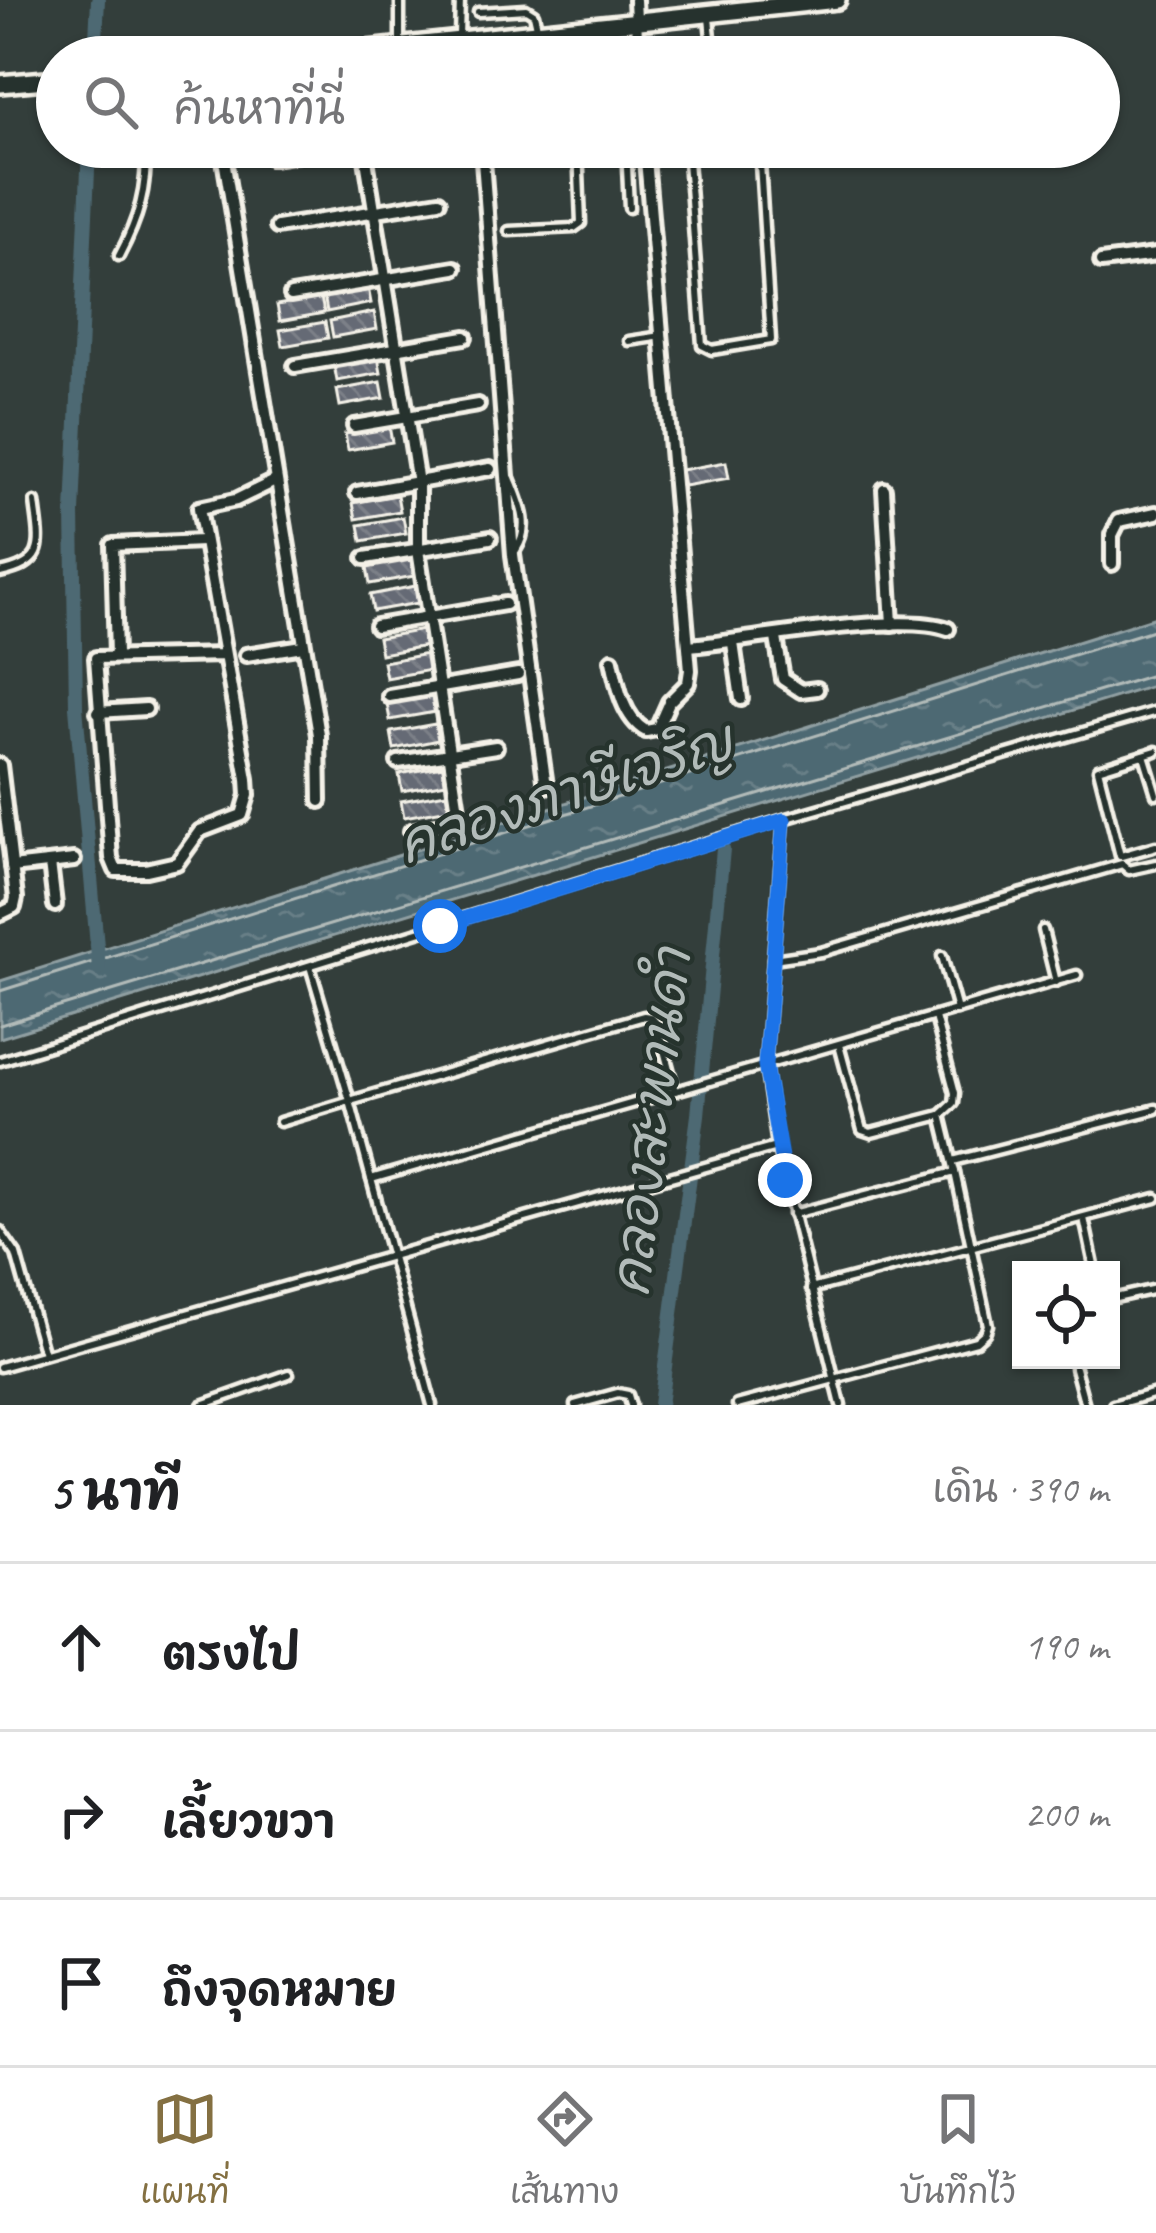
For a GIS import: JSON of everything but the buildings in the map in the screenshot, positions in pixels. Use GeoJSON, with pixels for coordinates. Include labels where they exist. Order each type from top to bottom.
{"type":"FeatureCollection","features":[{"type":"Feature","properties":{"kind":"street"},"geometry":{"type":"LineString","coordinates":[[635,0],[636,36]]}},
{"type":"Feature","properties":{"kind":"street"},"geometry":{"type":"LineString","coordinates":[[493,36],[837,0]]}},
{"type":"Feature","properties":{"kind":"street"},"geometry":{"type":"LineString","coordinates":[[0,84],[36,81]]}},
{"type":"Feature","properties":{"kind":"street"},"geometry":{"type":"LineString","coordinates":[[225,168],[320,736],[320,801]]}},
{"type":"Feature","properties":{"kind":"street"},"geometry":{"type":"LineString","coordinates":[[368,168],[418,483],[418,550],[458,817],[452,823],[411,831]]}},
{"type":"Feature","properties":{"kind":"street"},"geometry":{"type":"LineString","coordinates":[[483,168],[513,555],[546,786]]}},
{"type":"Feature","properties":{"kind":"street"},"geometry":{"type":"LineString","coordinates":[[613,660],[628,712],[640,729],[652,731],[669,702],[688,683],[688,646],[647,168]]}},
{"type":"Feature","properties":{"kind":"street"},"geometry":{"type":"LineString","coordinates":[[277,227],[439,201]]}},
{"type":"Feature","properties":{"kind":"street"},"geometry":{"type":"LineString","coordinates":[[1101,262],[1156,255]]}},
{"type":"Feature","properties":{"kind":"street"},"geometry":{"type":"LineString","coordinates":[[291,296],[455,268]]}},
{"type":"Feature","properties":{"kind":"street"},"geometry":{"type":"LineString","coordinates":[[295,365],[465,337]]}},
{"type":"Feature","properties":{"kind":"street"},"geometry":{"type":"LineString","coordinates":[[354,425],[478,405]]}},
{"type":"Feature","properties":{"kind":"street"},"geometry":{"type":"LineString","coordinates":[[357,493],[490,469]]}},
{"type":"Feature","properties":{"kind":"street"},"geometry":{"type":"LineString","coordinates":[[224,656],[116,655],[100,656],[95,662],[113,867],[129,872],[177,863],[196,835],[236,819],[246,806],[247,779],[199,508],[236,500],[275,481]]}},
{"type":"Feature","properties":{"kind":"street"},"geometry":{"type":"LineString","coordinates":[[884,489],[892,624]]}},
{"type":"Feature","properties":{"kind":"street"},"geometry":{"type":"LineString","coordinates":[[1112,564],[1112,535],[1119,521],[1156,513]]}},
{"type":"Feature","properties":{"kind":"street"},"geometry":{"type":"LineString","coordinates":[[365,558],[490,538]]}},
{"type":"Feature","properties":{"kind":"street"},"geometry":{"type":"LineString","coordinates":[[116,655],[113,545],[202,541]]}},
{"type":"Feature","properties":{"kind":"street"},"geometry":{"type":"LineString","coordinates":[[376,626],[505,604]]}},
{"type":"Feature","properties":{"kind":"street"},"geometry":{"type":"LineString","coordinates":[[688,646],[892,624],[932,624],[947,629]]}},
{"type":"Feature","properties":{"kind":"street"},"geometry":{"type":"LineString","coordinates":[[776,638],[783,679],[801,691],[817,689]]}},
{"type":"Feature","properties":{"kind":"street"},"geometry":{"type":"LineString","coordinates":[[733,643],[741,699]]}},
{"type":"Feature","properties":{"kind":"street"},"geometry":{"type":"LineString","coordinates":[[246,655],[303,646]]}},
{"type":"Feature","properties":{"kind":"street"},"geometry":{"type":"LineString","coordinates":[[388,696],[518,674]]}},
{"type":"Feature","properties":{"kind":"street"},"geometry":{"type":"LineString","coordinates":[[98,712],[146,709]]}},
{"type":"Feature","properties":{"kind":"street"},"geometry":{"type":"LineString","coordinates":[[398,762],[496,747]]}},
{"type":"Feature","properties":{"kind":"street"},"geometry":{"type":"LineString","coordinates":[[0,765],[16,903],[0,914]]}},
{"type":"Feature","properties":{"kind":"street"},"geometry":{"type":"LineString","coordinates":[[11,867],[74,860]]}},
{"type":"Feature","properties":{"kind":"street"},"geometry":{"type":"LineString","coordinates":[[50,863],[55,905]]}},
{"type":"Feature","properties":{"kind":"lane"},"geometry":{"type":"LineString","coordinates":[[400,0],[400,36]]}},
{"type":"Feature","properties":{"kind":"lane"},"geometry":{"type":"LineString","coordinates":[[460,0],[466,36]]}},
{"type":"Feature","properties":{"kind":"lane"},"geometry":{"type":"LineString","coordinates":[[478,13],[531,10],[537,31]]}},
{"type":"Feature","properties":{"kind":"lane"},"geometry":{"type":"LineString","coordinates":[[709,14],[711,36]]}},
{"type":"Feature","properties":{"kind":"lane"},"geometry":{"type":"LineString","coordinates":[[570,27],[571,36]]}},
{"type":"Feature","properties":{"kind":"lane"},"geometry":{"type":"LineString","coordinates":[[119,256],[140,217],[146,168]]}},
{"type":"Feature","properties":{"kind":"lane"},"geometry":{"type":"LineString","coordinates":[[508,231],[574,228],[581,223],[579,168]]}},
{"type":"Feature","properties":{"kind":"lane"},"geometry":{"type":"LineString","coordinates":[[627,168],[628,208]]}},
{"type":"Feature","properties":{"kind":"lane"},"geometry":{"type":"LineString","coordinates":[[689,168],[702,345],[712,350],[771,340],[760,168]]}},
{"type":"Feature","properties":{"kind":"lane"},"geometry":{"type":"LineString","coordinates":[[628,341],[662,336]]}},
{"type":"Feature","properties":{"kind":"lane"},"geometry":{"type":"LineString","coordinates":[[0,573],[26,568],[34,560],[39,539],[35,502]]}},
{"type":"Feature","properties":{"kind":"lane"},"geometry":{"type":"LineString","coordinates":[[0,1060],[1156,711]]}},
{"type":"Feature","properties":{"kind":"lane"},"geometry":{"type":"LineString","coordinates":[[1156,751],[1098,769],[1121,860],[1129,870],[1156,864]]}},
{"type":"Feature","properties":{"kind":"lane"},"geometry":{"type":"LineString","coordinates":[[1144,754],[1156,794]]}},
{"type":"Feature","properties":{"kind":"lane"},"geometry":{"type":"LineString","coordinates":[[784,820],[765,1065],[777,1147],[841,1405]]}},
{"type":"Feature","properties":{"kind":"lane"},"geometry":{"type":"LineString","coordinates":[[773,959],[821,952],[1156,846]]}},
{"type":"Feature","properties":{"kind":"lane"},"geometry":{"type":"LineString","coordinates":[[1043,930],[1056,982]]}},
{"type":"Feature","properties":{"kind":"lane"},"geometry":{"type":"LineString","coordinates":[[942,956],[957,1010]]}},
{"type":"Feature","properties":{"kind":"lane"},"geometry":{"type":"LineString","coordinates":[[310,966],[432,1405]]}},
{"type":"Feature","properties":{"kind":"lane"},"geometry":{"type":"LineString","coordinates":[[371,1179],[1077,975]]}},
{"type":"Feature","properties":{"kind":"lane"},"geometry":{"type":"LineString","coordinates":[[280,1122],[644,1016],[657,1024],[675,1091]]}},
{"type":"Feature","properties":{"kind":"lane"},"geometry":{"type":"LineString","coordinates":[[839,1045],[862,1130],[871,1133],[941,1114],[954,1103],[955,1093],[935,1018]]}},
{"type":"Feature","properties":{"kind":"lane"},"geometry":{"type":"LineString","coordinates":[[953,1161],[1156,1109]]}},
{"type":"Feature","properties":{"kind":"lane"},"geometry":{"type":"LineString","coordinates":[[737,1405],[976,1341],[985,1333],[986,1312],[973,1246],[941,1114]]}},
{"type":"Feature","properties":{"kind":"lane"},"geometry":{"type":"LineString","coordinates":[[0,1367],[777,1147]]}},
{"type":"Feature","properties":{"kind":"lane"},"geometry":{"type":"LineString","coordinates":[[793,1214],[955,1172]]}},
{"type":"Feature","properties":{"kind":"lane"},"geometry":{"type":"LineString","coordinates":[[811,1289],[1156,1198]]}},
{"type":"Feature","properties":{"kind":"lane"},"geometry":{"type":"LineString","coordinates":[[1084,1218],[1092,1261]]}},
{"type":"Feature","properties":{"kind":"lane"},"geometry":{"type":"LineString","coordinates":[[0,1231],[16,1254],[44,1354]]}},
{"type":"Feature","properties":{"kind":"lane"},"geometry":{"type":"LineString","coordinates":[[1120,1297],[1156,1289]]}},
{"type":"Feature","properties":{"kind":"lane"},"geometry":{"type":"LineString","coordinates":[[1075,1369],[1084,1405]]}},
{"type":"Feature","properties":{"kind":"lane"},"geometry":{"type":"LineString","coordinates":[[202,1405],[289,1374]]}},
{"type":"Feature","properties":{"kind":"lane"},"geometry":{"type":"LineString","coordinates":[[575,1405],[618,1393],[628,1395],[631,1405]]}},
{"type":"Feature","properties":{"kind":"lane"},"geometry":{"type":"LineString","coordinates":[[1113,1405],[1156,1393]]}},
{"type":"Feature","properties":{"kind":"water"},"geometry":{"type":"Polygon","coordinates":[[[1156,617],[1156,685],[0,1038],[0,981],[1156,617]]]}},
{"type":"Feature","properties":{"kind":"waterway"},"geometry":{"type":"LineString","coordinates":[[96,36],[98,0]]}},
{"type":"Feature","properties":{"kind":"waterway"},"geometry":{"type":"LineString","coordinates":[[88,168],[73,513],[76,707],[99,969]]}},
{"type":"Feature","properties":{"kind":"waterway","name":"คลองสะพานดำ"},"geometry":{"type":"LineString","coordinates":[[660,1405],[698,1115],[723,849]]}},
{"type":"Feature","properties":{"kind":"route"},"geometry":{"type":"LineString","coordinates":[[440,926],[784,820],[765,1065],[785,1180]]}},
{"type":"Feature","properties":{"kind":"water label","name":"คลองภาษีเจริญ"},"geometry":{"type":"Point","coordinates":[565,792]}}]}
